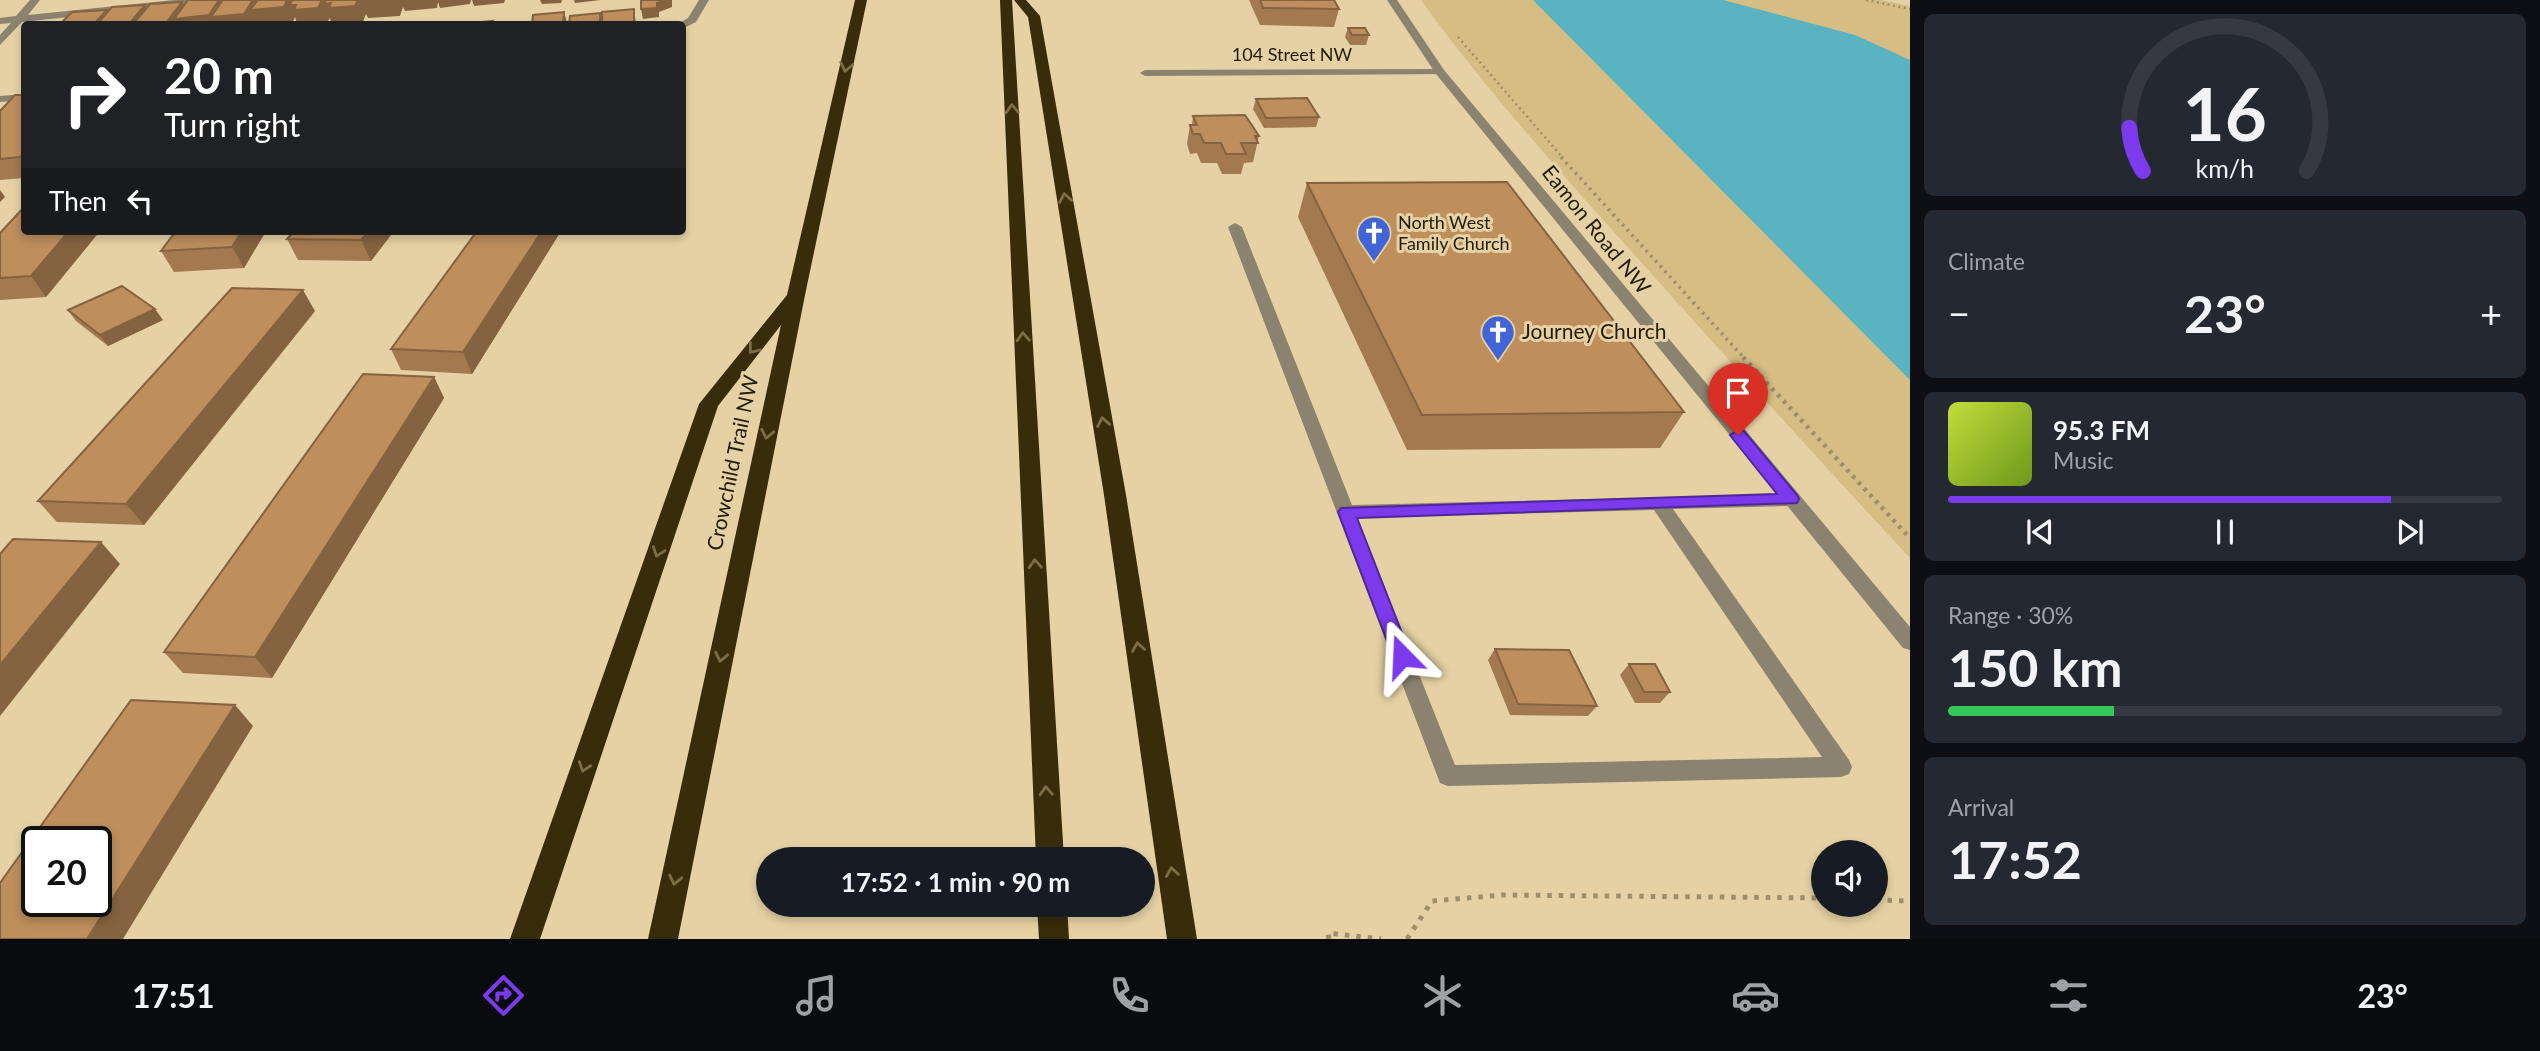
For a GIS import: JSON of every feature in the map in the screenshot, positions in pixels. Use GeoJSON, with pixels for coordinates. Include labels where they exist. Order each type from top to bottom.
{"type":"FeatureCollection","features":[{"type":"Feature","properties":{"kind":"highway","name":"Crowchild Trail NW"},"geometry":{"type":"LineString","coordinates":[[663,939],[796,295],[861,0]]}},
{"type":"Feature","properties":{"kind":"highway"},"geometry":{"type":"LineString","coordinates":[[1006,0],[1048,847]]}},
{"type":"Feature","properties":{"kind":"highway"},"geometry":{"type":"LineString","coordinates":[[1020,0],[1034,16],[1115,495],[1182,939]]}},
{"type":"Feature","properties":{"kind":"highway"},"geometry":{"type":"LineString","coordinates":[[525,939],[709,404],[796,295]]}},
{"type":"Feature","properties":{"kind":"highway"},"geometry":{"type":"LineString","coordinates":[[1053,917],[1054,939]]}},
{"type":"Feature","properties":{"kind":"street"},"geometry":{"type":"LineString","coordinates":[[0,42],[35,0]]}},
{"type":"Feature","properties":{"kind":"street"},"geometry":{"type":"LineString","coordinates":[[0,21],[202,0]]}},
{"type":"Feature","properties":{"kind":"street"},"geometry":{"type":"LineString","coordinates":[[686,24],[692,20],[704,0]]}},
{"type":"Feature","properties":{"kind":"street","name":"Eamon Road NW"},"geometry":{"type":"LineString","coordinates":[[1392,0],[1440,72],[1910,642]]}},
{"type":"Feature","properties":{"kind":"street","name":"104 Street NW"},"geometry":{"type":"LineString","coordinates":[[1145,73],[1440,72]]}},
{"type":"Feature","properties":{"kind":"street"},"geometry":{"type":"LineString","coordinates":[[0,99],[21,97]]}},
{"type":"Feature","properties":{"kind":"street"},"geometry":{"type":"LineString","coordinates":[[1236,227],[1448,776],[1841,767],[1660,505]]}},
{"type":"Feature","properties":{"kind":"street"},"geometry":{"type":"LineString","coordinates":[[1347,512],[1660,505],[1791,499]]}},
{"type":"Feature","properties":{"kind":"path"},"geometry":{"type":"LineString","coordinates":[[1866,0],[1910,9]]}},
{"type":"Feature","properties":{"kind":"path"},"geometry":{"type":"LineString","coordinates":[[1453,29],[1610,213],[1910,538]]}},
{"type":"Feature","properties":{"kind":"path"},"geometry":{"type":"LineString","coordinates":[[1407,939],[1432,901],[1502,895],[1811,898]]}},
{"type":"Feature","properties":{"kind":"path"},"geometry":{"type":"LineString","coordinates":[[1888,900],[1910,901]]}},
{"type":"Feature","properties":{"kind":"path"},"geometry":{"type":"LineString","coordinates":[[1329,939],[1328,933],[1381,939]]}},
{"type":"Feature","properties":{"kind":"shaded area"},"geometry":{"type":"Polygon","coordinates":[[[1421,0],[1881,0],[1910,6],[1910,558],[1550,160],[1421,0]]]}},
{"type":"Feature","properties":{"kind":"water"},"geometry":{"type":"Polygon","coordinates":[[[1533,0],[1723,0],[1855,35],[1910,60],[1910,380],[1533,0]]]}},
{"type":"Feature","properties":{"kind":"building"},"geometry":{"type":"Polygon","coordinates":[[[188,0],[219,0],[209,15],[174,19],[188,0]]]}},
{"type":"Feature","properties":{"kind":"building"},"geometry":{"type":"Polygon","coordinates":[[[223,0],[253,0],[244,14],[211,17],[223,0]]]}},
{"type":"Feature","properties":{"kind":"building"},"geometry":{"type":"Polygon","coordinates":[[[258,0],[287,0],[284,7],[250,10],[258,0]]]}},
{"type":"Feature","properties":{"kind":"building"},"geometry":{"type":"Polygon","coordinates":[[[292,0],[322,0],[318,8],[294,10],[296,5],[290,5],[292,0]]]}},
{"type":"Feature","properties":{"kind":"building"},"geometry":{"type":"Polygon","coordinates":[[[326,0],[358,0],[355,6],[329,8],[331,3],[324,4],[326,0]]]}},
{"type":"Feature","properties":{"kind":"building"},"geometry":{"type":"Polygon","coordinates":[[[641,0],[665,0],[657,3],[657,8],[641,9],[641,0]]]}},
{"type":"Feature","properties":{"kind":"building"},"geometry":{"type":"Polygon","coordinates":[[[1260,0],[1334,0],[1339,9],[1263,8],[1260,0]]]}},
{"type":"Feature","properties":{"kind":"building"},"geometry":{"type":"Polygon","coordinates":[[[182,2],[168,21],[136,21],[150,4],[182,2]]]}},
{"type":"Feature","properties":{"kind":"building"},"geometry":{"type":"Polygon","coordinates":[[[145,5],[132,21],[100,21],[112,7],[145,5]]]}},
{"type":"Feature","properties":{"kind":"building"},"geometry":{"type":"Polygon","coordinates":[[[634,9],[634,21],[602,21],[602,12],[634,9]]]}},
{"type":"Feature","properties":{"kind":"building"},"geometry":{"type":"Polygon","coordinates":[[[107,10],[97,21],[63,21],[72,12],[107,10]]]}},
{"type":"Feature","properties":{"kind":"building"},"geometry":{"type":"Polygon","coordinates":[[[564,12],[563,21],[532,21],[533,15],[564,12]]]}},
{"type":"Feature","properties":{"kind":"building"},"geometry":{"type":"Polygon","coordinates":[[[600,13],[600,21],[569,21],[570,16],[600,13]]]}},
{"type":"Feature","properties":{"kind":"building"},"geometry":{"type":"Polygon","coordinates":[[[1348,28],[1365,28],[1369,35],[1352,35],[1348,28]]]}},
{"type":"Feature","properties":{"kind":"building"},"geometry":{"type":"Polygon","coordinates":[[[15,95],[21,95],[20,157],[0,159],[0,111],[15,95]]]}},
{"type":"Feature","properties":{"kind":"building"},"geometry":{"type":"Polygon","coordinates":[[[1307,98],[1319,117],[1266,118],[1256,99],[1307,98]]]}},
{"type":"Feature","properties":{"kind":"building"},"geometry":{"type":"Polygon","coordinates":[[[1245,115],[1259,136],[1255,136],[1258,143],[1241,143],[1246,154],[1226,154],[1221,143],[1204,143],[1200,134],[1193,134],[1190,125],[1197,125],[1193,116],[1245,115]]]}},
{"type":"Feature","properties":{"kind":"building"},"geometry":{"type":"Polygon","coordinates":[[[1507,182],[1684,412],[1422,415],[1307,183],[1507,182]]]}},
{"type":"Feature","properties":{"kind":"building"},"geometry":{"type":"Polygon","coordinates":[[[21,210],[21,235],[66,235],[31,276],[0,278],[0,233],[21,210]]]}},
{"type":"Feature","properties":{"kind":"building"},"geometry":{"type":"Polygon","coordinates":[[[173,235],[240,235],[232,247],[161,251],[173,235]]]}},
{"type":"Feature","properties":{"kind":"building"},"geometry":{"type":"Polygon","coordinates":[[[290,235],[365,235],[361,240],[287,239],[290,235]]]}},
{"type":"Feature","properties":{"kind":"building"},"geometry":{"type":"Polygon","coordinates":[[[474,235],[539,235],[463,352],[391,349],[474,235]]]}},
{"type":"Feature","properties":{"kind":"building"},"geometry":{"type":"Polygon","coordinates":[[[122,286],[155,309],[100,335],[68,310],[122,286]]]}},
{"type":"Feature","properties":{"kind":"building"},"geometry":{"type":"Polygon","coordinates":[[[232,288],[303,290],[126,504],[38,501],[232,288]]]}},
{"type":"Feature","properties":{"kind":"building"},"geometry":{"type":"Polygon","coordinates":[[[363,374],[434,377],[255,657],[164,652],[363,374]]]}},
{"type":"Feature","properties":{"kind":"building"},"geometry":{"type":"Polygon","coordinates":[[[13,539],[101,542],[0,665],[0,554],[13,539]]]}},
{"type":"Feature","properties":{"kind":"building"},"geometry":{"type":"Polygon","coordinates":[[[1495,649],[1569,650],[1597,706],[1518,704],[1495,649]]]}},
{"type":"Feature","properties":{"kind":"building"},"geometry":{"type":"Polygon","coordinates":[[[1629,664],[1655,664],[1670,692],[1644,692],[1629,664]]]}},
{"type":"Feature","properties":{"kind":"building"},"geometry":{"type":"Polygon","coordinates":[[[131,700],[235,705],[112,899],[112,826],[41,826],[131,700]]]}},
{"type":"Feature","properties":{"kind":"building"},"geometry":{"type":"Polygon","coordinates":[[[21,854],[21,917],[101,917],[87,939],[0,939],[0,883],[21,854]]]}},
{"type":"Feature","properties":{"kind":"place","name":"North West Family Church"},"geometry":{"type":"Point","coordinates":[1374,263]}},
{"type":"Feature","properties":{"kind":"place","name":"Journey Church"},"geometry":{"type":"Point","coordinates":[1498,362]}},
{"type":"Feature","properties":{"kind":"route"},"geometry":{"type":"LineString","coordinates":[[1402,656],[1347,512],[1660,505],[1791,499],[1738,435]]}}]}
